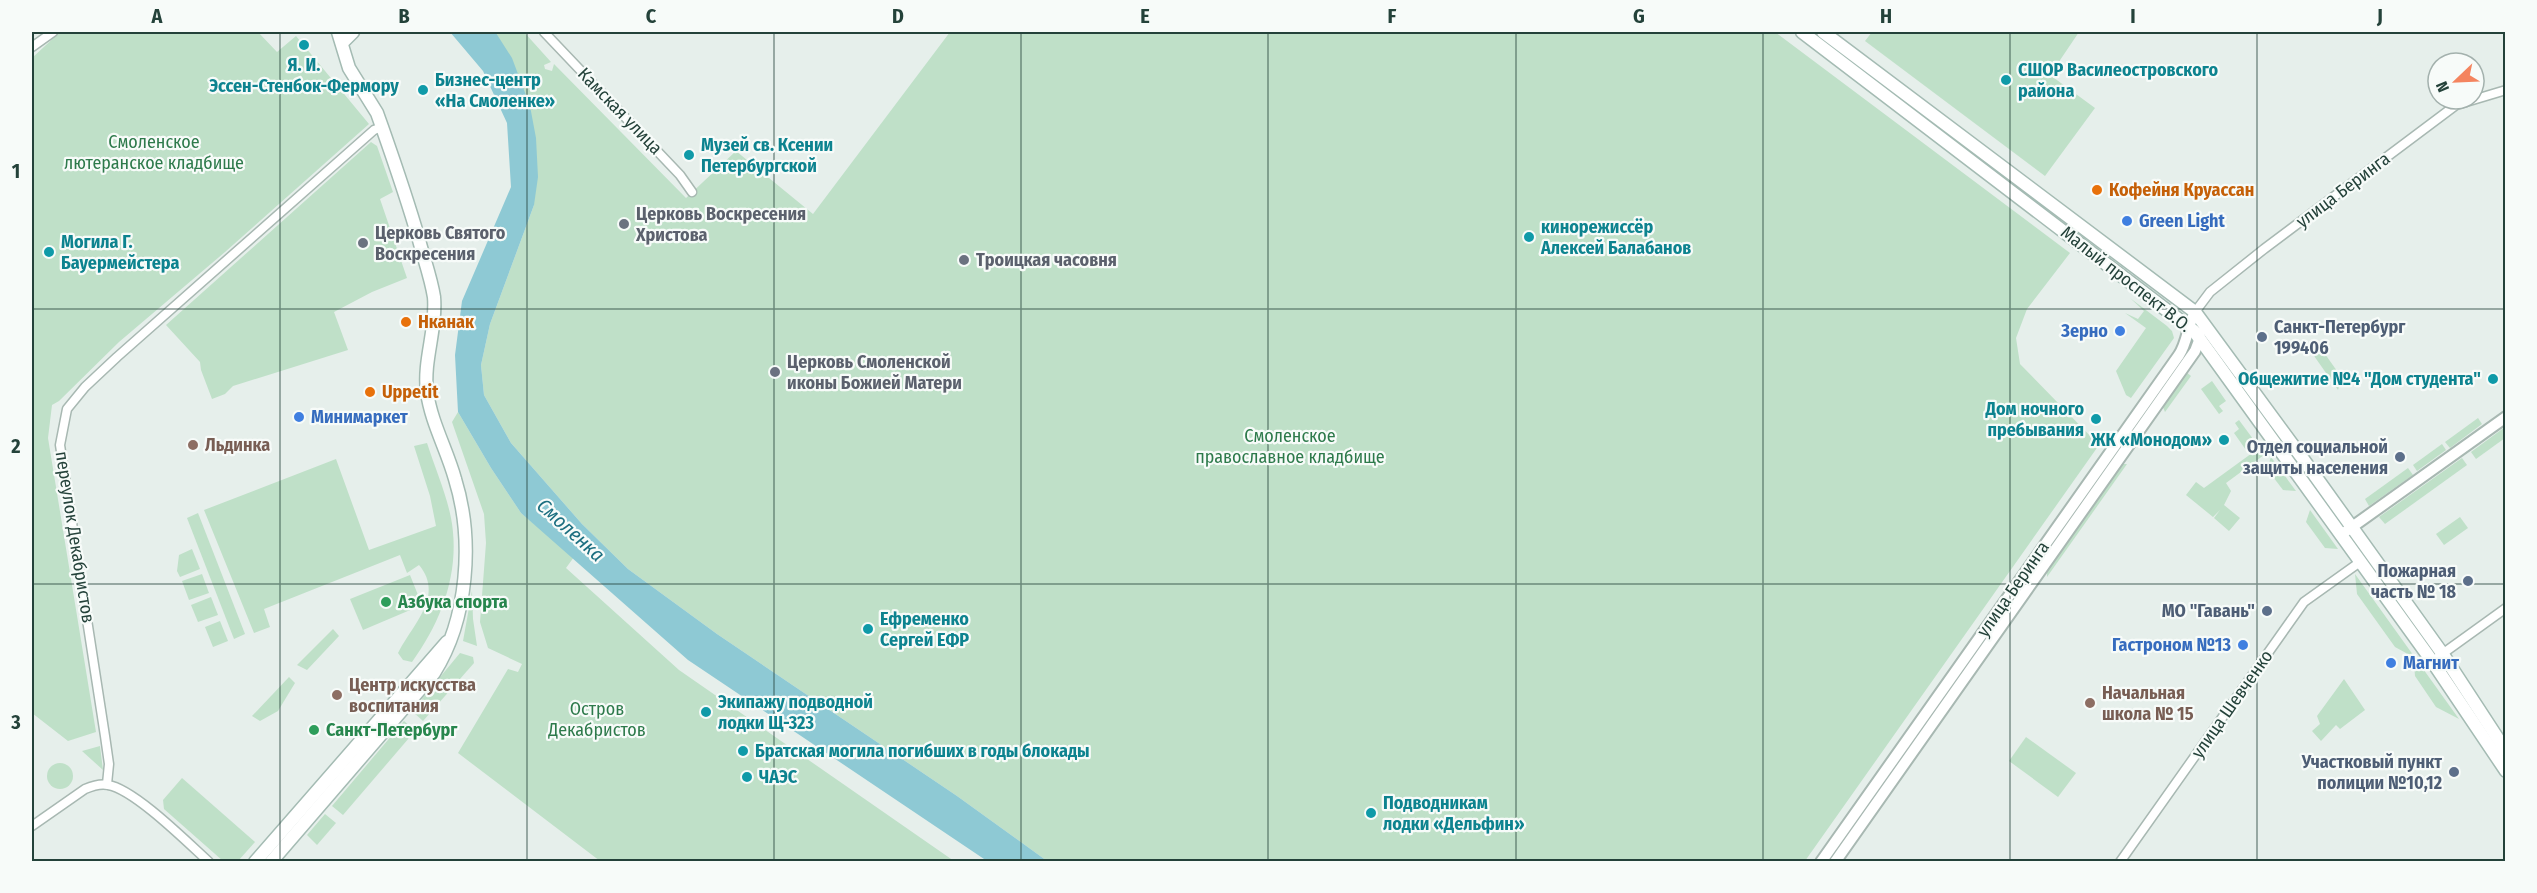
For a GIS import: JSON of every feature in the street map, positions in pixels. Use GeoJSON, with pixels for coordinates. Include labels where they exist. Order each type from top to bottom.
{"type":"FeatureCollection","features":[{"type":"Feature","properties":{"kind":"main road"},"geometry":{"type":"LineString","coordinates":[[271,861],[434,673],[443,657],[462,592],[467,541],[465,518],[455,477],[427,394],[426,364],[434,313],[431,284],[382,127],[377,114],[349,68],[340,37],[353,32]]}},
{"type":"Feature","properties":{"kind":"main road","name":"Малый проспект В.О."},"geometry":{"type":"LineString","coordinates":[[1802,32],[2188,325],[2200,338],[2360,562],[2437,657],[2505,751]]}},
{"type":"Feature","properties":{"kind":"main road","name":"Малый проспект В.О."},"geometry":{"type":"LineString","coordinates":[[1823,32],[2194,312],[2352,527],[2437,657],[2505,771]]}},
{"type":"Feature","properties":{"kind":"main road"},"geometry":{"type":"LineString","coordinates":[[255,861],[448,641]]}},
{"type":"Feature","properties":{"kind":"street"},"geometry":{"type":"LineString","coordinates":[[32,47],[53,32]]}},
{"type":"Feature","properties":{"kind":"street"},"geometry":{"type":"LineString","coordinates":[[332,32],[340,37]]}},
{"type":"Feature","properties":{"kind":"street","name":"Камская улица"},"geometry":{"type":"LineString","coordinates":[[544,32],[680,175],[692,192]]}},
{"type":"Feature","properties":{"kind":"street","name":"улица Беринга"},"geometry":{"type":"LineString","coordinates":[[1821,861],[2179,355],[2185,345],[2188,325],[2194,312],[2210,292],[2456,105],[2492,96],[2505,90]]}},
{"type":"Feature","properties":{"kind":"street","name":"переулок Декабристов"},"geometry":{"type":"LineString","coordinates":[[107,784],[109,765],[105,736],[60,445],[67,409],[85,387],[117,357],[374,130],[382,127]]}},
{"type":"Feature","properties":{"kind":"street"},"geometry":{"type":"LineString","coordinates":[[2194,312],[2200,338]]}},
{"type":"Feature","properties":{"kind":"street","name":"улица Беринга"},"geometry":{"type":"LineString","coordinates":[[1835,861],[2195,351],[2200,338]]}},
{"type":"Feature","properties":{"kind":"street"},"geometry":{"type":"LineString","coordinates":[[2341,535],[2505,417]]}},
{"type":"Feature","properties":{"kind":"street","name":"улица Шевченко"},"geometry":{"type":"LineString","coordinates":[[2120,861],[2304,602],[2360,562]]}},
{"type":"Feature","properties":{"kind":"street"},"geometry":{"type":"LineString","coordinates":[[2437,657],[2505,608]]}},
{"type":"Feature","properties":{"kind":"street"},"geometry":{"type":"LineString","coordinates":[[32,826],[85,789],[107,784],[134,797],[209,861]]}},
{"type":"Feature","properties":{"kind":"green space","name":"Смоленское лютеранское кладбище"},"geometry":{"type":"Polygon","coordinates":[[[60,32],[258,32],[277,52],[296,36],[369,124],[225,252],[119,342],[59,401],[52,405],[48,438],[96,732],[68,741],[32,713],[32,58],[60,32]]]}},
{"type":"Feature","properties":{"kind":"green space","name":"Смоленское православное кладбище"},"geometry":{"type":"Polygon","coordinates":[[[495,32],[524,32],[551,62],[544,65],[545,69],[552,71],[554,64],[686,198],[736,151],[813,214],[950,32],[1775,32],[2070,253],[2027,309],[2016,338],[2020,364],[2099,445],[1805,861],[1047,861],[957,796],[717,634],[628,569],[582,524],[511,443],[484,395],[481,365],[490,324],[534,205],[495,32]]]}},
{"type":"Feature","properties":{"kind":"green space"},"geometry":{"type":"Polygon","coordinates":[[[1872,32],[2079,32],[2050,75],[2095,108],[2045,176],[1865,41],[1872,32]]]}},
{"type":"Feature","properties":{"kind":"green space"},"geometry":{"type":"Polygon","coordinates":[[[371,142],[377,146],[393,192],[380,199],[407,278],[372,292],[334,312],[348,350],[233,386],[225,394],[212,399],[200,362],[166,325],[371,142]]]}},
{"type":"Feature","properties":{"kind":"green space"},"geometry":{"type":"Polygon","coordinates":[[[2130,298],[2167,326],[2174,338],[2131,398],[2126,395],[2116,371],[2146,328],[2125,313],[2138,319],[2144,311],[2130,298]]]}},
{"type":"Feature","properties":{"kind":"green space"},"geometry":{"type":"Polygon","coordinates":[[[2320,347],[2342,378],[2338,390],[2312,353],[2320,347]]]}},
{"type":"Feature","properties":{"kind":"green space"},"geometry":{"type":"Polygon","coordinates":[[[2186,372],[2191,376],[2165,412],[2162,405],[2186,372]]]}},
{"type":"Feature","properties":{"kind":"green space"},"geometry":{"type":"Polygon","coordinates":[[[2212,381],[2226,401],[2219,406],[2223,411],[2219,414],[2201,389],[2212,381]]]}},
{"type":"Feature","properties":{"kind":"green space","name":"Остров Декабристов"},"geometry":{"type":"Polygon","coordinates":[[[458,412],[521,513],[574,557],[566,568],[679,670],[954,861],[600,861],[458,753],[508,669],[518,672],[522,664],[488,648],[480,622],[486,543],[484,514],[452,422],[458,412]]]}},
{"type":"Feature","properties":{"kind":"green space"},"geometry":{"type":"Polygon","coordinates":[[[2478,418],[2482,424],[2450,448],[2445,442],[2478,418]]]}},
{"type":"Feature","properties":{"kind":"green space"},"geometry":{"type":"Polygon","coordinates":[[[2239,420],[2256,443],[2246,450],[2234,433],[2239,429],[2235,423],[2239,420]]]}},
{"type":"Feature","properties":{"kind":"green space"},"geometry":{"type":"Polygon","coordinates":[[[2505,427],[2505,438],[2476,459],[2471,452],[2505,427]]]}},
{"type":"Feature","properties":{"kind":"green space"},"geometry":{"type":"Polygon","coordinates":[[[427,443],[449,509],[453,557],[451,576],[440,612],[432,630],[412,662],[403,660],[398,653],[424,610],[429,588],[419,565],[407,573],[400,555],[264,609],[270,627],[254,633],[204,510],[336,459],[369,550],[436,526],[430,496],[414,446],[427,443]]]}},
{"type":"Feature","properties":{"kind":"green space"},"geometry":{"type":"Polygon","coordinates":[[[2442,444],[2446,450],[2417,471],[2413,465],[2442,444]]]}},
{"type":"Feature","properties":{"kind":"green space"},"geometry":{"type":"Polygon","coordinates":[[[2259,448],[2264,455],[2226,483],[2231,491],[2224,505],[2240,518],[2229,531],[2214,518],[2220,510],[2213,517],[2186,495],[2196,482],[2204,488],[2259,448]]]}},
{"type":"Feature","properties":{"kind":"green space"},"geometry":{"type":"Polygon","coordinates":[[[2271,457],[2296,491],[2283,490],[2267,469],[2271,457]]]}},
{"type":"Feature","properties":{"kind":"green space"},"geometry":{"type":"Polygon","coordinates":[[[2462,458],[2467,465],[2385,524],[2379,517],[2462,458]]]}},
{"type":"Feature","properties":{"kind":"green space"},"geometry":{"type":"Polygon","coordinates":[[[2123,464],[2127,464],[2047,577],[2047,572],[2123,464]]]}},
{"type":"Feature","properties":{"kind":"green space"},"geometry":{"type":"Polygon","coordinates":[[[2408,468],[2413,475],[2369,506],[2365,499],[2408,468]]]}},
{"type":"Feature","properties":{"kind":"green space"},"geometry":{"type":"Polygon","coordinates":[[[2310,510],[2338,549],[2325,548],[2306,522],[2310,510]]]}},
{"type":"Feature","properties":{"kind":"green space"},"geometry":{"type":"Polygon","coordinates":[[[198,513],[245,634],[234,639],[187,518],[198,513]]]}},
{"type":"Feature","properties":{"kind":"green space"},"geometry":{"type":"Polygon","coordinates":[[[2460,517],[2468,528],[2444,545],[2436,534],[2460,517]]]}},
{"type":"Feature","properties":{"kind":"green space"},"geometry":{"type":"Polygon","coordinates":[[[192,549],[200,569],[180,577],[177,571],[179,555],[192,549]]]}},
{"type":"Feature","properties":{"kind":"green space"},"geometry":{"type":"Polygon","coordinates":[[[202,574],[209,593],[189,600],[182,581],[202,574]]]}},
{"type":"Feature","properties":{"kind":"green space"},"geometry":{"type":"Polygon","coordinates":[[[2355,574],[2459,719],[2436,707],[2415,676],[2414,664],[2406,653],[2395,647],[2357,594],[2355,574]]]}},
{"type":"Feature","properties":{"kind":"green space","name":"Азбука спорта"},"geometry":{"type":"Polygon","coordinates":[[[410,575],[422,605],[363,630],[350,599],[410,575]]]}},
{"type":"Feature","properties":{"kind":"green space"},"geometry":{"type":"Polygon","coordinates":[[[472,591],[473,619],[477,646],[463,641],[472,591]]]}},
{"type":"Feature","properties":{"kind":"green space"},"geometry":{"type":"Polygon","coordinates":[[[211,597],[218,615],[198,622],[191,605],[211,597]]]}},
{"type":"Feature","properties":{"kind":"green space"},"geometry":{"type":"Polygon","coordinates":[[[220,621],[228,641],[213,647],[205,627],[220,621]]]}},
{"type":"Feature","properties":{"kind":"green space"},"geometry":{"type":"Polygon","coordinates":[[[333,629],[339,636],[307,670],[297,665],[333,629]]]}},
{"type":"Feature","properties":{"kind":"green space"},"geometry":{"type":"Polygon","coordinates":[[[460,653],[473,657],[474,663],[423,721],[412,711],[460,653]]]}},
{"type":"Feature","properties":{"kind":"green space"},"geometry":{"type":"Polygon","coordinates":[[[289,677],[295,683],[278,711],[260,721],[252,716],[289,677]]]}},
{"type":"Feature","properties":{"kind":"green space"},"geometry":{"type":"Polygon","coordinates":[[[2344,679],[2365,710],[2340,729],[2336,725],[2321,741],[2312,731],[2320,724],[2317,716],[2344,679]]]}},
{"type":"Feature","properties":{"kind":"green space"},"geometry":{"type":"Polygon","coordinates":[[[404,721],[415,731],[343,815],[332,806],[404,721]]]}},
{"type":"Feature","properties":{"kind":"green space"},"geometry":{"type":"Polygon","coordinates":[[[2026,737],[2076,773],[2058,797],[2009,761],[2026,737]]]}},
{"type":"Feature","properties":{"kind":"green space"},"geometry":{"type":"Polygon","coordinates":[[[100,746],[103,770],[82,751],[100,746]]]}},
{"type":"Feature","properties":{"kind":"green space"},"geometry":{"type":"Polygon","coordinates":[[[60,763],[69,767],[73,776],[69,785],[60,789],[51,785],[47,776],[51,767],[60,763]]]}},
{"type":"Feature","properties":{"kind":"green space"},"geometry":{"type":"Polygon","coordinates":[[[182,778],[255,842],[238,861],[223,861],[164,809],[163,800],[182,778]]]}},
{"type":"Feature","properties":{"kind":"green space"},"geometry":{"type":"Polygon","coordinates":[[[325,814],[336,823],[317,845],[307,835],[325,814]]]}},
{"type":"Feature","properties":{"kind":"water","name":"Смоленка"},"geometry":{"type":"Polygon","coordinates":[[[450,32],[496,33],[512,58],[530,106],[536,138],[538,177],[534,205],[490,324],[481,365],[484,395],[511,443],[582,524],[628,569],[717,634],[957,796],[1047,861],[987,861],[688,660],[521,513],[458,412],[455,355],[462,301],[511,187],[507,123],[483,71],[450,32]]]}},
{"type":"Feature","properties":{"kind":"place","name":"Я. И. Эссен-Стенбок-Фермору"},"geometry":{"type":"Point","coordinates":[304,45]}},
{"type":"Feature","properties":{"kind":"place","name":"СШОР Василеостровского района"},"geometry":{"type":"Point","coordinates":[2006,80]}},
{"type":"Feature","properties":{"kind":"place","name":"Бизнес-центр «На Смоленке»"},"geometry":{"type":"Point","coordinates":[423,90]}},
{"type":"Feature","properties":{"kind":"place","name":"Музей св. Ксении Петербургской"},"geometry":{"type":"Point","coordinates":[689,155]}},
{"type":"Feature","properties":{"kind":"place","name":"Кофейня Круассан"},"geometry":{"type":"Point","coordinates":[2097,190]}},
{"type":"Feature","properties":{"kind":"place","name":"Green Light"},"geometry":{"type":"Point","coordinates":[2127,221]}},
{"type":"Feature","properties":{"kind":"place","name":"Церковь Воскресения Христова"},"geometry":{"type":"Point","coordinates":[624,224]}},
{"type":"Feature","properties":{"kind":"place","name":"кинорежиссёр Алексей Балабанов"},"geometry":{"type":"Point","coordinates":[1529,237]}},
{"type":"Feature","properties":{"kind":"place","name":"Церковь Святого Воскресения"},"geometry":{"type":"Point","coordinates":[363,243]}},
{"type":"Feature","properties":{"kind":"place","name":"Могила Г. Бауермейстера"},"geometry":{"type":"Point","coordinates":[49,252]}},
{"type":"Feature","properties":{"kind":"place","name":"Троицкая часовня"},"geometry":{"type":"Point","coordinates":[964,260]}},
{"type":"Feature","properties":{"kind":"place","name":"Нканак"},"geometry":{"type":"Point","coordinates":[406,322]}},
{"type":"Feature","properties":{"kind":"place","name":"Зерно"},"geometry":{"type":"Point","coordinates":[2120,331]}},
{"type":"Feature","properties":{"kind":"place","name":"Санкт-Петербург 199406"},"geometry":{"type":"Point","coordinates":[2262,337]}},
{"type":"Feature","properties":{"kind":"place","name":"Церковь Смоленской иконы Божией Матери"},"geometry":{"type":"Point","coordinates":[775,372]}},
{"type":"Feature","properties":{"kind":"place","name":"Общежитие №4 \"Дом студента\""},"geometry":{"type":"Point","coordinates":[2493,379]}},
{"type":"Feature","properties":{"kind":"place","name":"Uppetit"},"geometry":{"type":"Point","coordinates":[370,392]}},
{"type":"Feature","properties":{"kind":"place","name":"Минимаркет"},"geometry":{"type":"Point","coordinates":[299,417]}},
{"type":"Feature","properties":{"kind":"place","name":"Дом ночного пребывания"},"geometry":{"type":"Point","coordinates":[2096,419]}},
{"type":"Feature","properties":{"kind":"place","name":"ЖК «Монодом»"},"geometry":{"type":"Point","coordinates":[2224,440]}},
{"type":"Feature","properties":{"kind":"place","name":"Льдинка"},"geometry":{"type":"Point","coordinates":[193,445]}},
{"type":"Feature","properties":{"kind":"place","name":"Отдел социальной защиты населения"},"geometry":{"type":"Point","coordinates":[2400,457]}},
{"type":"Feature","properties":{"kind":"place","name":"Пожарная часть № 18"},"geometry":{"type":"Point","coordinates":[2468,581]}},
{"type":"Feature","properties":{"kind":"place","name":"Азбука спорта"},"geometry":{"type":"Point","coordinates":[386,602]}},
{"type":"Feature","properties":{"kind":"place","name":"МО \"Гавань\""},"geometry":{"type":"Point","coordinates":[2267,611]}},
{"type":"Feature","properties":{"kind":"place","name":"Ефременко Сергей ЕФР"},"geometry":{"type":"Point","coordinates":[868,629]}},
{"type":"Feature","properties":{"kind":"place","name":"Гастроном №13"},"geometry":{"type":"Point","coordinates":[2243,645]}},
{"type":"Feature","properties":{"kind":"place","name":"Магнит"},"geometry":{"type":"Point","coordinates":[2391,663]}},
{"type":"Feature","properties":{"kind":"place","name":"Центр искусства воспитания"},"geometry":{"type":"Point","coordinates":[337,695]}},
{"type":"Feature","properties":{"kind":"place","name":"Начальная школа № 15"},"geometry":{"type":"Point","coordinates":[2090,703]}},
{"type":"Feature","properties":{"kind":"place","name":"Экипажу подводной лодки Щ-323"},"geometry":{"type":"Point","coordinates":[706,712]}},
{"type":"Feature","properties":{"kind":"place","name":"Санкт-Петербург"},"geometry":{"type":"Point","coordinates":[314,730]}},
{"type":"Feature","properties":{"kind":"place","name":"Братская могила погибших в годы блокады"},"geometry":{"type":"Point","coordinates":[743,751]}},
{"type":"Feature","properties":{"kind":"place","name":"Участковый пункт полиции №10,12"},"geometry":{"type":"Point","coordinates":[2454,772]}},
{"type":"Feature","properties":{"kind":"place","name":"ЧАЭС"},"geometry":{"type":"Point","coordinates":[747,777]}},
{"type":"Feature","properties":{"kind":"place","name":"Подводникам лодки «Дельфин»"},"geometry":{"type":"Point","coordinates":[1371,813]}}]}
